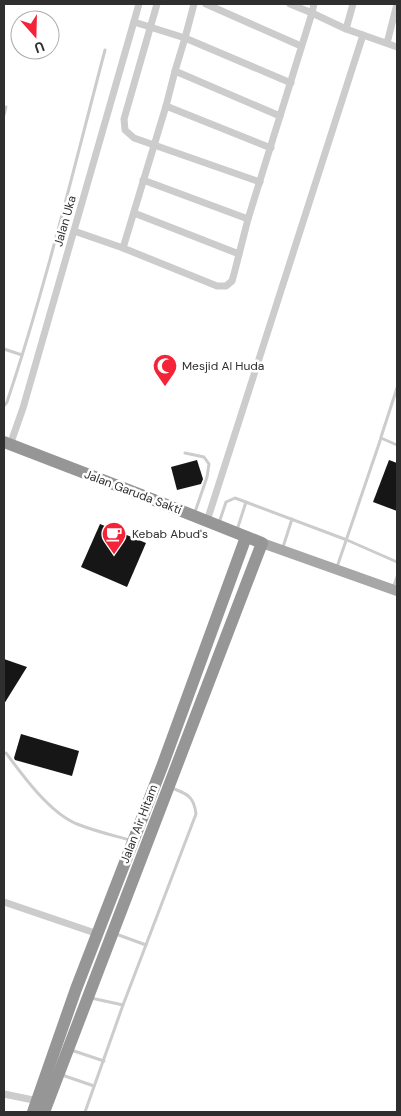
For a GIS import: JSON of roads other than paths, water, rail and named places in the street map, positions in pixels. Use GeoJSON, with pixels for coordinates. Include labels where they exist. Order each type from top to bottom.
{"type":"FeatureCollection","features":[{"type":"Feature","properties":{"kind":"highway","name":"Jalan Garuda Sakti"},"geometry":{"type":"LineString","coordinates":[[7,444],[262,542]]}},
{"type":"Feature","properties":{"kind":"highway","name":"Jalan Air Hitam"},"geometry":{"type":"LineString","coordinates":[[40,1107],[98,934],[163,764],[241,535]]}},
{"type":"Feature","properties":{"kind":"highway","name":"Jalan Air Hitam"},"geometry":{"type":"LineString","coordinates":[[40,1107],[59,1074],[69,1050],[262,542]]}},
{"type":"Feature","properties":{"kind":"main road"},"geometry":{"type":"LineString","coordinates":[[262,542],[395,591]]}},
{"type":"Feature","properties":{"kind":"street","name":"Jalan Uka"},"geometry":{"type":"LineString","coordinates":[[7,444],[23,408],[139,4]]}},
{"type":"Feature","properties":{"kind":"street"},"geometry":{"type":"LineString","coordinates":[[157,4],[124,119],[125,130],[134,138],[260,182]]}},
{"type":"Feature","properties":{"kind":"street"},"geometry":{"type":"LineString","coordinates":[[124,248],[194,4]]}},
{"type":"Feature","properties":{"kind":"street"},"geometry":{"type":"LineString","coordinates":[[206,4],[302,46]]}},
{"type":"Feature","properties":{"kind":"street"},"geometry":{"type":"LineString","coordinates":[[290,4],[346,29],[397,47]]}},
{"type":"Feature","properties":{"kind":"street"},"geometry":{"type":"LineString","coordinates":[[74,232],[124,248],[222,288],[232,281],[248,219],[314,4]]}},
{"type":"Feature","properties":{"kind":"street"},"geometry":{"type":"LineString","coordinates":[[346,29],[353,4]]}},
{"type":"Feature","properties":{"kind":"street"},"geometry":{"type":"LineString","coordinates":[[387,43],[397,4]]}},
{"type":"Feature","properties":{"kind":"street"},"geometry":{"type":"LineString","coordinates":[[134,22],[185,38],[291,83]]}},
{"type":"Feature","properties":{"kind":"street"},"geometry":{"type":"LineString","coordinates":[[212,523],[363,35]]}},
{"type":"Feature","properties":{"kind":"street"},"geometry":{"type":"LineString","coordinates":[[175,71],[280,116]]}},
{"type":"Feature","properties":{"kind":"street"},"geometry":{"type":"LineString","coordinates":[[166,106],[271,148]]}},
{"type":"Feature","properties":{"kind":"street"},"geometry":{"type":"LineString","coordinates":[[143,180],[248,219]]}},
{"type":"Feature","properties":{"kind":"street"},"geometry":{"type":"LineString","coordinates":[[134,213],[238,254]]}},
{"type":"Feature","properties":{"kind":"street"},"geometry":{"type":"LineString","coordinates":[[4,902],[98,934]]}},
{"type":"Feature","properties":{"kind":"street"},"geometry":{"type":"LineString","coordinates":[[4,1094],[40,1107]]}},
{"type":"Feature","properties":{"kind":"lane"},"geometry":{"type":"LineString","coordinates":[[4,406],[22,355],[54,245],[105,50]]}},
{"type":"Feature","properties":{"kind":"lane"},"geometry":{"type":"LineString","coordinates":[[4,115],[6,107]]}},
{"type":"Feature","properties":{"kind":"lane"},"geometry":{"type":"LineString","coordinates":[[4,349],[22,355]]}},
{"type":"Feature","properties":{"kind":"lane"},"geometry":{"type":"LineString","coordinates":[[335,570],[347,540],[397,388]]}},
{"type":"Feature","properties":{"kind":"lane"},"geometry":{"type":"LineString","coordinates":[[381,438],[397,445]]}},
{"type":"Feature","properties":{"kind":"lane"},"geometry":{"type":"LineString","coordinates":[[185,453],[204,456],[210,467],[194,515]]}},
{"type":"Feature","properties":{"kind":"lane"},"geometry":{"type":"LineString","coordinates":[[212,523],[226,502],[235,498],[347,540],[397,562]]}},
{"type":"Feature","properties":{"kind":"lane"},"geometry":{"type":"LineString","coordinates":[[241,535],[246,502]]}},
{"type":"Feature","properties":{"kind":"lane"},"geometry":{"type":"LineString","coordinates":[[282,550],[292,519]]}},
{"type":"Feature","properties":{"kind":"lane"},"geometry":{"type":"LineString","coordinates":[[395,591],[397,577]]}},
{"type":"Feature","properties":{"kind":"lane"},"geometry":{"type":"LineString","coordinates":[[6,753],[26,782],[76,824],[133,841]]}},
{"type":"Feature","properties":{"kind":"lane"},"geometry":{"type":"LineString","coordinates":[[85,1112],[122,1006],[196,814],[195,804],[186,794],[169,787]]}},
{"type":"Feature","properties":{"kind":"lane"},"geometry":{"type":"LineString","coordinates":[[113,933],[146,945]]}},
{"type":"Feature","properties":{"kind":"lane"},"geometry":{"type":"LineString","coordinates":[[88,997],[122,1006]]}},
{"type":"Feature","properties":{"kind":"lane"},"geometry":{"type":"LineString","coordinates":[[69,1050],[104,1061]]}},
{"type":"Feature","properties":{"kind":"lane"},"geometry":{"type":"LineString","coordinates":[[59,1074],[94,1086]]}},
{"type":"Feature","properties":{"kind":"place","name":"Mesjid Al Huda"},"geometry":{"type":"Point","coordinates":[165,387]}},
{"type":"Feature","properties":{"kind":"place","name":"Kebab Abud's"},"geometry":{"type":"Point","coordinates":[114,555]}}]}
